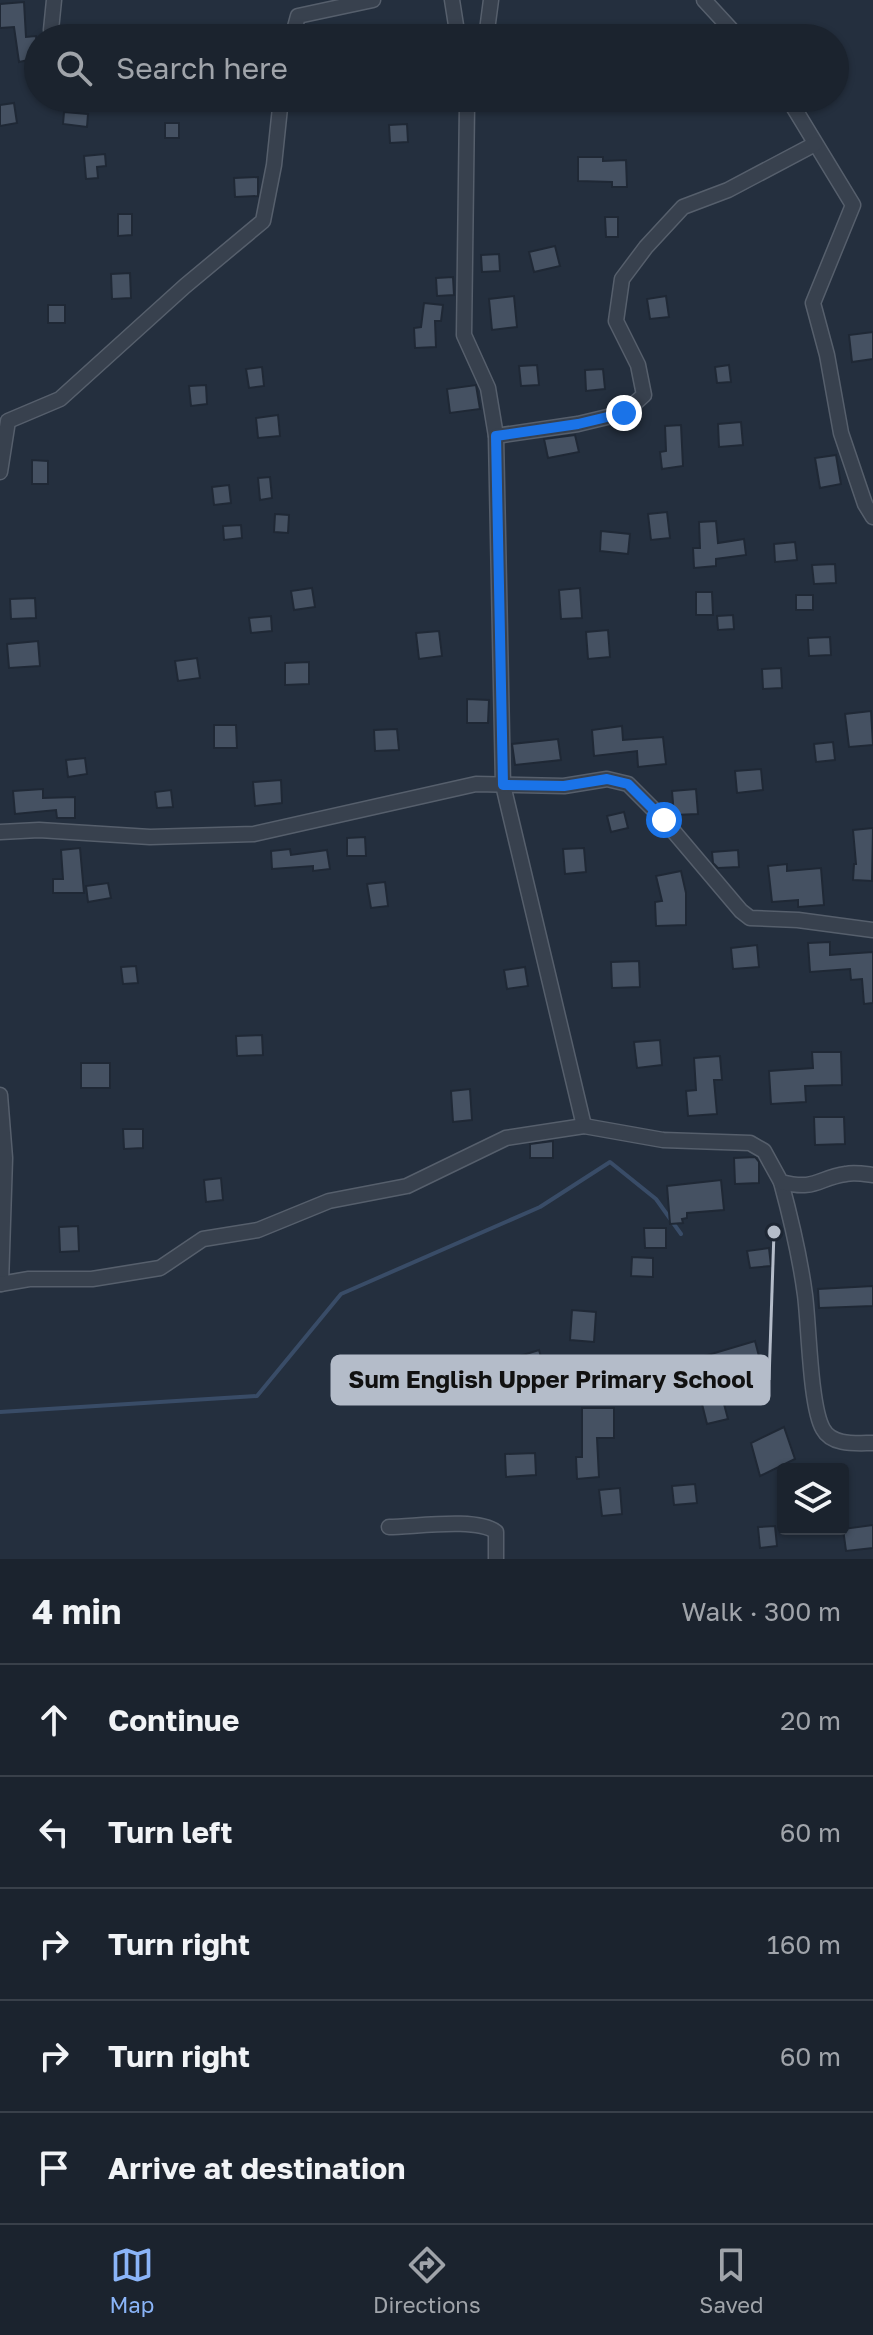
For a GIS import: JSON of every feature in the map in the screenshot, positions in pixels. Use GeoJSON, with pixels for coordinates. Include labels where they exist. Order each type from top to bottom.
{"type":"FeatureCollection","features":[{"type":"Feature","properties":{"kind":"street"},"geometry":{"type":"LineString","coordinates":[[52,24],[54,0]]}},
{"type":"Feature","properties":{"kind":"street"},"geometry":{"type":"LineString","coordinates":[[296,24],[299,0]]}},
{"type":"Feature","properties":{"kind":"street"},"geometry":{"type":"LineString","coordinates":[[298,16],[373,0]]}},
{"type":"Feature","properties":{"kind":"street"},"geometry":{"type":"LineString","coordinates":[[452,0],[456,24]]}},
{"type":"Feature","properties":{"kind":"street"},"geometry":{"type":"LineString","coordinates":[[488,24],[491,0]]}},
{"type":"Feature","properties":{"kind":"street"},"geometry":{"type":"LineString","coordinates":[[704,0],[726,24]]}},
{"type":"Feature","properties":{"kind":"street"},"geometry":{"type":"LineString","coordinates":[[0,472],[8,421],[60,399],[185,286],[263,221],[274,165],[280,112]]}},
{"type":"Feature","properties":{"kind":"street"},"geometry":{"type":"LineString","coordinates":[[468,112],[464,335],[488,388],[496,436],[503,785],[584,1126]]}},
{"type":"Feature","properties":{"kind":"street"},"geometry":{"type":"LineString","coordinates":[[796,112],[853,205],[813,303],[827,355],[841,433],[865,504],[873,517]]}},
{"type":"Feature","properties":{"kind":"street"},"geometry":{"type":"LineString","coordinates":[[496,436],[578,424],[624,413],[644,395],[638,365],[616,321],[622,279],[683,207],[728,190],[815,144]]}},
{"type":"Feature","properties":{"kind":"street"},"geometry":{"type":"LineString","coordinates":[[0,832],[39,830],[150,837],[254,834],[476,784],[564,786],[607,779],[628,784],[750,918],[798,920],[873,930]]}},
{"type":"Feature","properties":{"kind":"street"},"geometry":{"type":"LineString","coordinates":[[0,1095],[5,1158],[1,1284],[29,1279],[92,1279],[160,1268],[203,1239],[258,1230],[329,1201],[407,1186],[506,1138],[584,1126],[663,1140],[750,1143],[764,1151],[781,1182],[800,1261],[816,1404],[822,1428],[839,1442],[873,1443]]}},
{"type":"Feature","properties":{"kind":"street"},"geometry":{"type":"LineString","coordinates":[[781,1182],[796,1186],[816,1185],[845,1174],[873,1175]]}},
{"type":"Feature","properties":{"kind":"street"},"geometry":{"type":"LineString","coordinates":[[389,1527],[490,1527],[496,1532],[496,1559]]}},
{"type":"Feature","properties":{"kind":"building"},"geometry":{"type":"Polygon","coordinates":[[[24,2],[24,61],[19,62],[14,27],[0,28],[0,4],[24,2]]]}},
{"type":"Feature","properties":{"kind":"building"},"geometry":{"type":"Polygon","coordinates":[[[14,103],[17,123],[0,126],[0,105],[14,103]]]}},
{"type":"Feature","properties":{"kind":"building"},"geometry":{"type":"Polygon","coordinates":[[[64,112],[88,114],[87,127],[63,124],[64,112]]]}},
{"type":"Feature","properties":{"kind":"building"},"geometry":{"type":"Polygon","coordinates":[[[165,123],[179,123],[179,138],[165,138],[165,123]]]}},
{"type":"Feature","properties":{"kind":"building"},"geometry":{"type":"Polygon","coordinates":[[[407,124],[408,142],[390,143],[389,125],[407,124]]]}},
{"type":"Feature","properties":{"kind":"building"},"geometry":{"type":"Polygon","coordinates":[[[105,154],[106,166],[97,167],[98,178],[86,179],[84,156],[105,154]]]}},
{"type":"Feature","properties":{"kind":"building"},"geometry":{"type":"Polygon","coordinates":[[[578,157],[603,157],[603,161],[626,160],[627,187],[612,187],[612,182],[578,181],[578,157]]]}},
{"type":"Feature","properties":{"kind":"building"},"geometry":{"type":"Polygon","coordinates":[[[258,177],[258,196],[235,197],[234,178],[258,177]]]}},
{"type":"Feature","properties":{"kind":"building"},"geometry":{"type":"Polygon","coordinates":[[[118,214],[132,214],[132,235],[118,236],[118,214]]]}},
{"type":"Feature","properties":{"kind":"building"},"geometry":{"type":"Polygon","coordinates":[[[605,217],[618,217],[618,237],[606,237],[605,217]]]}},
{"type":"Feature","properties":{"kind":"building"},"geometry":{"type":"Polygon","coordinates":[[[555,246],[560,266],[534,272],[529,252],[555,246]]]}},
{"type":"Feature","properties":{"kind":"building"},"geometry":{"type":"Polygon","coordinates":[[[499,254],[500,271],[482,272],[481,255],[499,254]]]}},
{"type":"Feature","properties":{"kind":"building"},"geometry":{"type":"Polygon","coordinates":[[[130,273],[131,298],[112,299],[111,274],[130,273]]]}},
{"type":"Feature","properties":{"kind":"building"},"geometry":{"type":"Polygon","coordinates":[[[453,277],[454,295],[437,296],[436,278],[453,277]]]}},
{"type":"Feature","properties":{"kind":"building"},"geometry":{"type":"Polygon","coordinates":[[[514,296],[517,327],[492,330],[489,299],[514,296]]]}},
{"type":"Feature","properties":{"kind":"building"},"geometry":{"type":"Polygon","coordinates":[[[666,296],[669,317],[650,319],[647,299],[666,296]]]}},
{"type":"Feature","properties":{"kind":"building"},"geometry":{"type":"Polygon","coordinates":[[[424,303],[443,305],[441,321],[435,321],[436,347],[415,348],[414,328],[421,327],[424,303]]]}},
{"type":"Feature","properties":{"kind":"building"},"geometry":{"type":"Polygon","coordinates":[[[48,305],[65,305],[65,323],[48,323],[48,305]]]}},
{"type":"Feature","properties":{"kind":"building"},"geometry":{"type":"Polygon","coordinates":[[[873,332],[873,359],[852,362],[849,335],[873,332]]]}},
{"type":"Feature","properties":{"kind":"building"},"geometry":{"type":"Polygon","coordinates":[[[537,365],[539,385],[521,386],[519,366],[537,365]]]}},
{"type":"Feature","properties":{"kind":"building"},"geometry":{"type":"Polygon","coordinates":[[[729,365],[731,382],[717,383],[715,367],[729,365]]]}},
{"type":"Feature","properties":{"kind":"building"},"geometry":{"type":"Polygon","coordinates":[[[262,367],[264,386],[249,388],[246,369],[262,367]]]}},
{"type":"Feature","properties":{"kind":"building"},"geometry":{"type":"Polygon","coordinates":[[[603,369],[605,389],[586,391],[585,370],[603,369]]]}},
{"type":"Feature","properties":{"kind":"building"},"geometry":{"type":"Polygon","coordinates":[[[206,385],[207,404],[191,406],[189,386],[206,385]]]}},
{"type":"Feature","properties":{"kind":"building"},"geometry":{"type":"Polygon","coordinates":[[[476,385],[480,409],[450,413],[447,389],[476,385]]]}},
{"type":"Feature","properties":{"kind":"building"},"geometry":{"type":"Polygon","coordinates":[[[278,415],[280,436],[258,438],[256,418],[278,415]]]}},
{"type":"Feature","properties":{"kind":"building"},"geometry":{"type":"Polygon","coordinates":[[[741,422],[743,445],[719,447],[718,424],[741,422]]]}},
{"type":"Feature","properties":{"kind":"building"},"geometry":{"type":"Polygon","coordinates":[[[681,425],[683,466],[662,469],[660,452],[666,451],[665,426],[681,425]]]}},
{"type":"Feature","properties":{"kind":"building"},"geometry":{"type":"Polygon","coordinates":[[[575,435],[579,452],[548,458],[544,439],[575,435]]]}},
{"type":"Feature","properties":{"kind":"building"},"geometry":{"type":"Polygon","coordinates":[[[836,455],[841,484],[820,488],[815,458],[836,455]]]}},
{"type":"Feature","properties":{"kind":"building"},"geometry":{"type":"Polygon","coordinates":[[[32,460],[48,461],[48,484],[32,484],[32,460]]]}},
{"type":"Feature","properties":{"kind":"building"},"geometry":{"type":"Polygon","coordinates":[[[270,477],[272,498],[260,500],[258,478],[270,477]]]}},
{"type":"Feature","properties":{"kind":"building"},"geometry":{"type":"Polygon","coordinates":[[[229,485],[231,503],[214,505],[212,487],[229,485]]]}},
{"type":"Feature","properties":{"kind":"building"},"geometry":{"type":"Polygon","coordinates":[[[667,512],[670,538],[651,540],[648,514],[667,512]]]}},
{"type":"Feature","properties":{"kind":"building"},"geometry":{"type":"Polygon","coordinates":[[[275,514],[289,515],[288,533],[274,532],[275,514]]]}},
{"type":"Feature","properties":{"kind":"building"},"geometry":{"type":"Polygon","coordinates":[[[716,521],[718,543],[744,539],[746,555],[716,559],[716,566],[694,568],[693,548],[700,548],[699,522],[716,521]]]}},
{"type":"Feature","properties":{"kind":"building"},"geometry":{"type":"Polygon","coordinates":[[[241,525],[242,538],[224,540],[223,526],[241,525]]]}},
{"type":"Feature","properties":{"kind":"building"},"geometry":{"type":"Polygon","coordinates":[[[601,531],[630,534],[628,554],[600,551],[601,531]]]}},
{"type":"Feature","properties":{"kind":"building"},"geometry":{"type":"Polygon","coordinates":[[[795,542],[797,560],[775,562],[774,544],[795,542]]]}},
{"type":"Feature","properties":{"kind":"building"},"geometry":{"type":"Polygon","coordinates":[[[835,564],[836,583],[814,584],[812,565],[835,564]]]}},
{"type":"Feature","properties":{"kind":"building"},"geometry":{"type":"Polygon","coordinates":[[[312,588],[315,607],[294,610],[291,591],[312,588]]]}},
{"type":"Feature","properties":{"kind":"building"},"geometry":{"type":"Polygon","coordinates":[[[580,588],[582,618],[561,619],[559,590],[580,588]]]}},
{"type":"Feature","properties":{"kind":"building"},"geometry":{"type":"Polygon","coordinates":[[[696,592],[712,592],[713,615],[696,615],[696,592]]]}},
{"type":"Feature","properties":{"kind":"building"},"geometry":{"type":"Polygon","coordinates":[[[796,595],[813,595],[813,610],[796,610],[796,595]]]}},
{"type":"Feature","properties":{"kind":"building"},"geometry":{"type":"Polygon","coordinates":[[[35,598],[36,618],[11,619],[10,599],[35,598]]]}},
{"type":"Feature","properties":{"kind":"building"},"geometry":{"type":"Polygon","coordinates":[[[733,615],[734,629],[718,630],[717,616],[733,615]]]}},
{"type":"Feature","properties":{"kind":"building"},"geometry":{"type":"Polygon","coordinates":[[[271,616],[272,631],[251,633],[249,618],[271,616]]]}},
{"type":"Feature","properties":{"kind":"building"},"geometry":{"type":"Polygon","coordinates":[[[608,630],[610,657],[588,659],[586,632],[608,630]]]}},
{"type":"Feature","properties":{"kind":"building"},"geometry":{"type":"Polygon","coordinates":[[[439,631],[442,656],[419,659],[416,633],[439,631]]]}},
{"type":"Feature","properties":{"kind":"building"},"geometry":{"type":"Polygon","coordinates":[[[830,637],[831,655],[809,656],[808,638],[830,637]]]}},
{"type":"Feature","properties":{"kind":"building"},"geometry":{"type":"Polygon","coordinates":[[[38,641],[40,666],[9,668],[7,644],[38,641]]]}},
{"type":"Feature","properties":{"kind":"building"},"geometry":{"type":"Polygon","coordinates":[[[197,658],[200,678],[178,681],[175,661],[197,658]]]}},
{"type":"Feature","properties":{"kind":"building"},"geometry":{"type":"Polygon","coordinates":[[[309,662],[309,684],[285,685],[285,663],[309,662]]]}},
{"type":"Feature","properties":{"kind":"building"},"geometry":{"type":"Polygon","coordinates":[[[781,668],[782,688],[763,689],[762,669],[781,668]]]}},
{"type":"Feature","properties":{"kind":"building"},"geometry":{"type":"Polygon","coordinates":[[[467,699],[489,700],[488,723],[467,723],[467,699]]]}},
{"type":"Feature","properties":{"kind":"building"},"geometry":{"type":"Polygon","coordinates":[[[871,711],[873,745],[849,747],[845,714],[871,711]]]}},
{"type":"Feature","properties":{"kind":"building"},"geometry":{"type":"Polygon","coordinates":[[[214,725],[236,725],[237,748],[214,748],[214,725]]]}},
{"type":"Feature","properties":{"kind":"building"},"geometry":{"type":"Polygon","coordinates":[[[622,726],[623,740],[663,737],[666,764],[638,767],[637,751],[594,756],[592,730],[622,726]]]}},
{"type":"Feature","properties":{"kind":"building"},"geometry":{"type":"Polygon","coordinates":[[[397,729],[399,750],[375,751],[374,730],[397,729]]]}},
{"type":"Feature","properties":{"kind":"building"},"geometry":{"type":"Polygon","coordinates":[[[558,739],[561,760],[515,765],[512,744],[558,739]]]}},
{"type":"Feature","properties":{"kind":"building"},"geometry":{"type":"Polygon","coordinates":[[[833,742],[835,760],[816,762],[814,744],[833,742]]]}},
{"type":"Feature","properties":{"kind":"building"},"geometry":{"type":"Polygon","coordinates":[[[85,758],[87,774],[68,777],[66,760],[85,758]]]}},
{"type":"Feature","properties":{"kind":"building"},"geometry":{"type":"Polygon","coordinates":[[[761,769],[763,790],[737,793],[735,771],[761,769]]]}},
{"type":"Feature","properties":{"kind":"building"},"geometry":{"type":"Polygon","coordinates":[[[281,780],[282,803],[255,806],[253,782],[281,780]]]}},
{"type":"Feature","properties":{"kind":"building"},"geometry":{"type":"Polygon","coordinates":[[[43,789],[43,798],[75,797],[75,818],[57,818],[56,810],[15,814],[13,791],[43,789]]]}},
{"type":"Feature","properties":{"kind":"building"},"geometry":{"type":"Polygon","coordinates":[[[696,789],[698,814],[674,815],[672,791],[696,789]]]}},
{"type":"Feature","properties":{"kind":"building"},"geometry":{"type":"Polygon","coordinates":[[[171,790],[173,807],[157,808],[155,792],[171,790]]]}},
{"type":"Feature","properties":{"kind":"building"},"geometry":{"type":"Polygon","coordinates":[[[624,812],[628,828],[611,832],[607,816],[624,812]]]}},
{"type":"Feature","properties":{"kind":"building"},"geometry":{"type":"Polygon","coordinates":[[[873,828],[872,881],[853,880],[856,864],[853,830],[873,828]]]}},
{"type":"Feature","properties":{"kind":"building"},"geometry":{"type":"Polygon","coordinates":[[[365,837],[366,856],[347,856],[347,838],[365,837]]]}},
{"type":"Feature","properties":{"kind":"building"},"geometry":{"type":"Polygon","coordinates":[[[80,848],[84,893],[53,893],[53,879],[63,879],[61,850],[80,848]]]}},
{"type":"Feature","properties":{"kind":"building"},"geometry":{"type":"Polygon","coordinates":[[[584,848],[586,872],[565,874],[563,849],[584,848]]]}},
{"type":"Feature","properties":{"kind":"building"},"geometry":{"type":"Polygon","coordinates":[[[290,849],[291,855],[327,850],[330,869],[313,871],[313,866],[272,869],[271,851],[290,849]]]}},
{"type":"Feature","properties":{"kind":"building"},"geometry":{"type":"Polygon","coordinates":[[[738,850],[739,867],[718,868],[713,863],[712,852],[738,850]]]}},
{"type":"Feature","properties":{"kind":"building"},"geometry":{"type":"Polygon","coordinates":[[[787,864],[787,871],[821,868],[824,905],[798,907],[798,900],[772,902],[768,866],[787,864]]]}},
{"type":"Feature","properties":{"kind":"building"},"geometry":{"type":"Polygon","coordinates":[[[681,871],[686,893],[686,925],[656,926],[655,902],[662,901],[656,876],[681,871]]]}},
{"type":"Feature","properties":{"kind":"building"},"geometry":{"type":"Polygon","coordinates":[[[385,882],[388,906],[371,908],[367,884],[385,882]]]}},
{"type":"Feature","properties":{"kind":"building"},"geometry":{"type":"Polygon","coordinates":[[[108,883],[111,898],[88,902],[86,886],[108,883]]]}},
{"type":"Feature","properties":{"kind":"building"},"geometry":{"type":"Polygon","coordinates":[[[830,942],[830,955],[873,952],[873,1003],[864,1004],[862,979],[851,980],[850,969],[810,972],[808,943],[830,942]]]}},
{"type":"Feature","properties":{"kind":"building"},"geometry":{"type":"Polygon","coordinates":[[[757,945],[759,967],[733,969],[731,948],[757,945]]]}},
{"type":"Feature","properties":{"kind":"building"},"geometry":{"type":"Polygon","coordinates":[[[639,961],[640,987],[612,988],[611,962],[639,961]]]}},
{"type":"Feature","properties":{"kind":"building"},"geometry":{"type":"Polygon","coordinates":[[[136,966],[138,983],[123,984],[121,967],[136,966]]]}},
{"type":"Feature","properties":{"kind":"building"},"geometry":{"type":"Polygon","coordinates":[[[525,967],[528,986],[507,989],[504,970],[525,967]]]}},
{"type":"Feature","properties":{"kind":"building"},"geometry":{"type":"Polygon","coordinates":[[[262,1035],[263,1055],[237,1056],[236,1036],[262,1035]]]}},
{"type":"Feature","properties":{"kind":"building"},"geometry":{"type":"Polygon","coordinates":[[[660,1040],[662,1065],[637,1068],[634,1042],[660,1040]]]}},
{"type":"Feature","properties":{"kind":"building"},"geometry":{"type":"Polygon","coordinates":[[[812,1052],[841,1052],[842,1085],[805,1086],[806,1102],[771,1104],[769,1071],[813,1068],[812,1052]]]}},
{"type":"Feature","properties":{"kind":"building"},"geometry":{"type":"Polygon","coordinates":[[[720,1056],[722,1080],[714,1080],[717,1114],[688,1116],[686,1091],[696,1090],[694,1058],[720,1056]]]}},
{"type":"Feature","properties":{"kind":"building"},"geometry":{"type":"Polygon","coordinates":[[[81,1063],[110,1063],[110,1088],[81,1088],[81,1063]]]}},
{"type":"Feature","properties":{"kind":"building"},"geometry":{"type":"Polygon","coordinates":[[[470,1089],[472,1120],[453,1122],[451,1091],[470,1089]]]}},
{"type":"Feature","properties":{"kind":"building"},"geometry":{"type":"Polygon","coordinates":[[[814,1117],[844,1117],[845,1144],[815,1145],[814,1117]]]}},
{"type":"Feature","properties":{"kind":"building"},"geometry":{"type":"Polygon","coordinates":[[[123,1129],[143,1129],[143,1148],[124,1149],[123,1129]]]}},
{"type":"Feature","properties":{"kind":"building"},"geometry":{"type":"Polygon","coordinates":[[[553,1141],[553,1158],[530,1158],[530,1144],[553,1141]]]}},
{"type":"Feature","properties":{"kind":"building"},"geometry":{"type":"Polygon","coordinates":[[[755,1157],[759,1162],[759,1183],[735,1184],[734,1158],[755,1157]]]}},
{"type":"Feature","properties":{"kind":"building"},"geometry":{"type":"Polygon","coordinates":[[[221,1178],[223,1200],[206,1202],[204,1180],[221,1178]]]}},
{"type":"Feature","properties":{"kind":"building"},"geometry":{"type":"Polygon","coordinates":[[[721,1180],[724,1210],[687,1213],[687,1218],[682,1219],[683,1223],[670,1224],[667,1186],[721,1180]]]}},
{"type":"Feature","properties":{"kind":"building"},"geometry":{"type":"Polygon","coordinates":[[[78,1226],[79,1251],[60,1252],[59,1227],[78,1226]]]}},
{"type":"Feature","properties":{"kind":"building"},"geometry":{"type":"Polygon","coordinates":[[[644,1228],[666,1228],[666,1248],[645,1248],[644,1228]]]}},
{"type":"Feature","properties":{"kind":"building"},"geometry":{"type":"Polygon","coordinates":[[[769,1248],[771,1266],[750,1268],[747,1251],[769,1248]]]}},
{"type":"Feature","properties":{"kind":"building"},"geometry":{"type":"Polygon","coordinates":[[[632,1257],[653,1258],[653,1277],[631,1276],[632,1257]]]}},
{"type":"Feature","properties":{"kind":"building"},"geometry":{"type":"Polygon","coordinates":[[[873,1286],[873,1306],[819,1308],[818,1289],[873,1286]]]}},
{"type":"Feature","properties":{"kind":"building"},"geometry":{"type":"Polygon","coordinates":[[[572,1310],[596,1312],[594,1342],[570,1340],[572,1310]]]}},
{"type":"Feature","properties":{"kind":"building"},"geometry":{"type":"Polygon","coordinates":[[[755,1341],[760,1360],[716,1374],[728,1419],[707,1424],[691,1360],[755,1341]]]}},
{"type":"Feature","properties":{"kind":"building"},"geometry":{"type":"Polygon","coordinates":[[[539,1350],[550,1386],[521,1395],[510,1359],[539,1350]]]}},
{"type":"Feature","properties":{"kind":"building"},"geometry":{"type":"Polygon","coordinates":[[[582,1408],[614,1408],[614,1438],[597,1438],[599,1477],[577,1479],[576,1457],[582,1457],[582,1408]]]}},
{"type":"Feature","properties":{"kind":"building"},"geometry":{"type":"Polygon","coordinates":[[[784,1427],[795,1459],[777,1463],[777,1468],[760,1476],[751,1443],[784,1427]]]}},
{"type":"Feature","properties":{"kind":"building"},"geometry":{"type":"Polygon","coordinates":[[[535,1453],[536,1475],[506,1477],[505,1454],[535,1453]]]}},
{"type":"Feature","properties":{"kind":"building"},"geometry":{"type":"Polygon","coordinates":[[[695,1484],[697,1503],[674,1505],[672,1486],[695,1484]]]}},
{"type":"Feature","properties":{"kind":"building"},"geometry":{"type":"Polygon","coordinates":[[[620,1488],[622,1514],[602,1516],[599,1490],[620,1488]]]}},
{"type":"Feature","properties":{"kind":"building"},"geometry":{"type":"Polygon","coordinates":[[[873,1525],[873,1548],[846,1551],[844,1535],[849,1535],[849,1528],[873,1525]]]}},
{"type":"Feature","properties":{"kind":"building"},"geometry":{"type":"Polygon","coordinates":[[[775,1526],[777,1546],[760,1548],[758,1527],[775,1526]]]}},
{"type":"Feature","properties":{"kind":"waterway"},"geometry":{"type":"LineString","coordinates":[[0,1412],[257,1396],[341,1294],[540,1207],[610,1162],[656,1199],[681,1234]]}},
{"type":"Feature","properties":{"kind":"place","name":"Sum English Upper Primary School"},"geometry":{"type":"Point","coordinates":[774,1232]}},
{"type":"Feature","properties":{"kind":"route"},"geometry":{"type":"LineString","coordinates":[[624,413],[578,424],[496,436],[503,785],[564,786],[607,779],[628,784],[664,820]]}}]}
